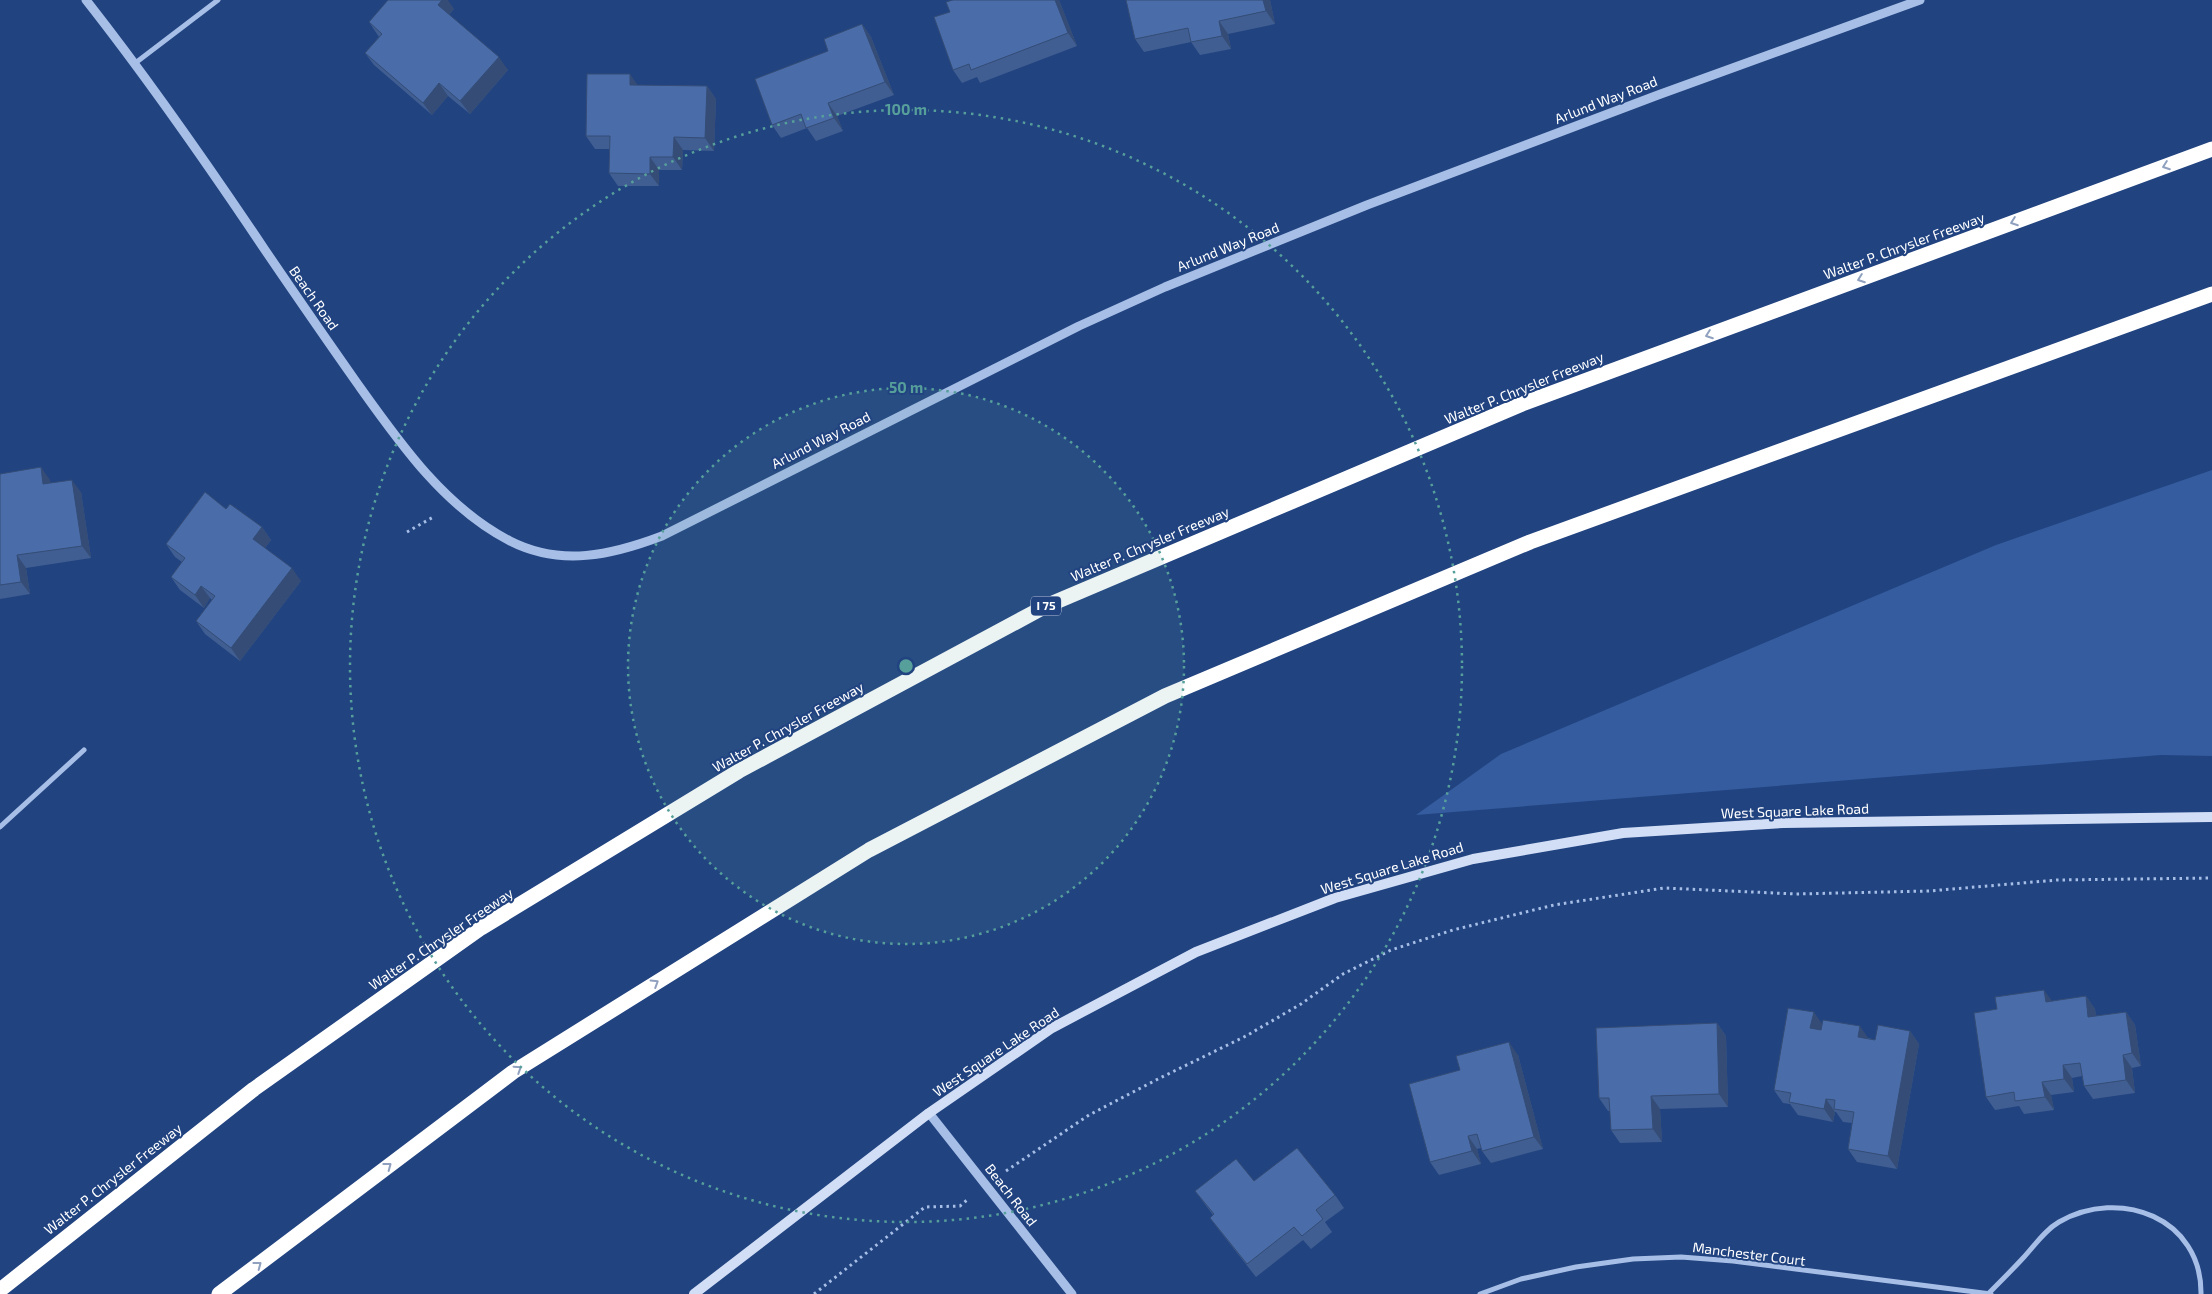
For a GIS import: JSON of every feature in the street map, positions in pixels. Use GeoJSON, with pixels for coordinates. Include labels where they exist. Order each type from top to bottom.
{"type":"FeatureCollection","features":[{"type":"Feature","properties":{"kind":"highway","name":"Walter P. Chrysler Freeway"},"geometry":{"type":"LineString","coordinates":[[0,1290],[254,1089],[481,928],[739,771],[1046,606],[1522,404],[2212,150]]}},
{"type":"Feature","properties":{"kind":"highway"},"geometry":{"type":"LineString","coordinates":[[219,1294],[513,1072],[869,850],[1165,696],[1530,542],[2212,294]]}},
{"type":"Feature","properties":{"kind":"main road","name":"West Square Lake Road"},"geometry":{"type":"LineString","coordinates":[[694,1294],[929,1113],[1052,1028],[1196,952],[1334,898],[1473,859],[1623,833],[1783,823],[2212,817]]}},
{"type":"Feature","properties":{"kind":"street","name":"Beach Road"},"geometry":{"type":"LineString","coordinates":[[86,0],[213,173],[379,413],[435,483],[457,504],[485,526],[511,541],[539,552],[566,556]]}},
{"type":"Feature","properties":{"kind":"street"},"geometry":{"type":"LineString","coordinates":[[134,64],[218,0]]}},
{"type":"Feature","properties":{"kind":"street","name":"Arlund Way Road"},"geometry":{"type":"LineString","coordinates":[[566,556],[590,557],[613,553],[662,536],[1080,326],[1174,283],[1376,202],[1658,95],[1920,0]]}},
{"type":"Feature","properties":{"kind":"street"},"geometry":{"type":"LineString","coordinates":[[0,827],[84,750]]}},
{"type":"Feature","properties":{"kind":"street","name":"Beach Road"},"geometry":{"type":"LineString","coordinates":[[929,1113],[1072,1294]]}},
{"type":"Feature","properties":{"kind":"street","name":"Manchester Court"},"geometry":{"type":"LineString","coordinates":[[1480,1294],[1521,1280],[1576,1267],[1634,1259],[1681,1258],[1732,1261],[1828,1275],[1990,1293],[2043,1235],[2059,1222],[2092,1210],[2109,1207],[2147,1212],[2169,1225],[2187,1244],[2197,1264],[2202,1283],[2202,1294]]}},
{"type":"Feature","properties":{"kind":"path"},"geometry":{"type":"LineString","coordinates":[[407,532],[457,504]]}},
{"type":"Feature","properties":{"kind":"path"},"geometry":{"type":"LineString","coordinates":[[1004,1172],[1089,1115],[1246,1036],[1301,1004],[1344,974],[1391,950],[1453,930],[1554,905],[1664,888],[1796,894],[1929,891],[2057,880],[2212,878]]}},
{"type":"Feature","properties":{"kind":"path"},"geometry":{"type":"LineString","coordinates":[[814,1294],[924,1207],[960,1206],[970,1197]]}},
{"type":"Feature","properties":{"kind":"shaded area"},"geometry":{"type":"Polygon","coordinates":[[[2212,470],[2212,756],[2161,755],[1416,815],[1501,754],[1996,545],[2212,470]]]}},
{"type":"Feature","properties":{"kind":"building"},"geometry":{"type":"Polygon","coordinates":[[[388,0],[442,0],[438,5],[499,57],[460,101],[439,83],[423,103],[365,53],[382,34],[369,22],[388,0]]]}},
{"type":"Feature","properties":{"kind":"building"},"geometry":{"type":"Polygon","coordinates":[[[953,0],[1055,0],[1068,33],[971,70],[969,64],[953,70],[934,17],[950,12],[946,2],[953,0]]]}},
{"type":"Feature","properties":{"kind":"building"},"geometry":{"type":"Polygon","coordinates":[[[1126,0],[1263,0],[1266,11],[1219,21],[1222,36],[1191,42],[1188,28],[1135,39],[1126,0]]]}},
{"type":"Feature","properties":{"kind":"building"},"geometry":{"type":"Polygon","coordinates":[[[862,24],[885,82],[828,103],[834,118],[806,128],[801,114],[772,125],[755,79],[828,51],[824,39],[862,24]]]}},
{"type":"Feature","properties":{"kind":"building"},"geometry":{"type":"Polygon","coordinates":[[[587,74],[630,74],[630,85],[707,86],[705,138],[674,137],[673,157],[650,157],[650,174],[609,173],[610,136],[586,136],[587,74]]]}},
{"type":"Feature","properties":{"kind":"building"},"geometry":{"type":"Polygon","coordinates":[[[41,467],[43,484],[72,480],[82,546],[17,555],[21,582],[0,585],[0,474],[41,467]]]}},
{"type":"Feature","properties":{"kind":"building"},"geometry":{"type":"Polygon","coordinates":[[[205,492],[226,509],[230,504],[262,527],[253,539],[292,568],[231,648],[196,621],[215,596],[201,586],[195,595],[171,577],[185,558],[166,544],[205,492]]]}},
{"type":"Feature","properties":{"kind":"building"},"geometry":{"type":"Polygon","coordinates":[[[2044,990],[2046,1002],[2086,996],[2088,1017],[2126,1012],[2132,1053],[2123,1055],[2126,1080],[2084,1086],[2080,1063],[2063,1065],[2064,1079],[2042,1082],[2045,1097],[2015,1101],[2014,1092],[1986,1097],[1974,1013],[1997,1009],[1995,997],[2044,990]]]}},
{"type":"Feature","properties":{"kind":"building"},"geometry":{"type":"Polygon","coordinates":[[[1788,1008],[1814,1012],[1810,1028],[1821,1030],[1823,1020],[1860,1026],[1858,1037],[1875,1040],[1878,1025],[1910,1031],[1888,1156],[1848,1149],[1854,1112],[1834,1109],[1835,1100],[1826,1099],[1824,1109],[1789,1102],[1791,1093],[1774,1090],[1788,1008]]]}},
{"type":"Feature","properties":{"kind":"building"},"geometry":{"type":"Polygon","coordinates":[[[1717,1023],[1719,1094],[1651,1096],[1653,1129],[1611,1130],[1609,1098],[1599,1098],[1596,1028],[1717,1023]]]}},
{"type":"Feature","properties":{"kind":"building"},"geometry":{"type":"Polygon","coordinates":[[[1509,1042],[1534,1137],[1482,1151],[1477,1134],[1468,1136],[1472,1151],[1430,1162],[1409,1084],[1460,1070],[1456,1056],[1509,1042]]]}},
{"type":"Feature","properties":{"kind":"building"},"geometry":{"type":"Polygon","coordinates":[[[1297,1148],[1335,1195],[1316,1210],[1323,1219],[1302,1236],[1294,1227],[1247,1264],[1210,1218],[1214,1214],[1195,1191],[1236,1159],[1254,1181],[1297,1148]]]}}]}
